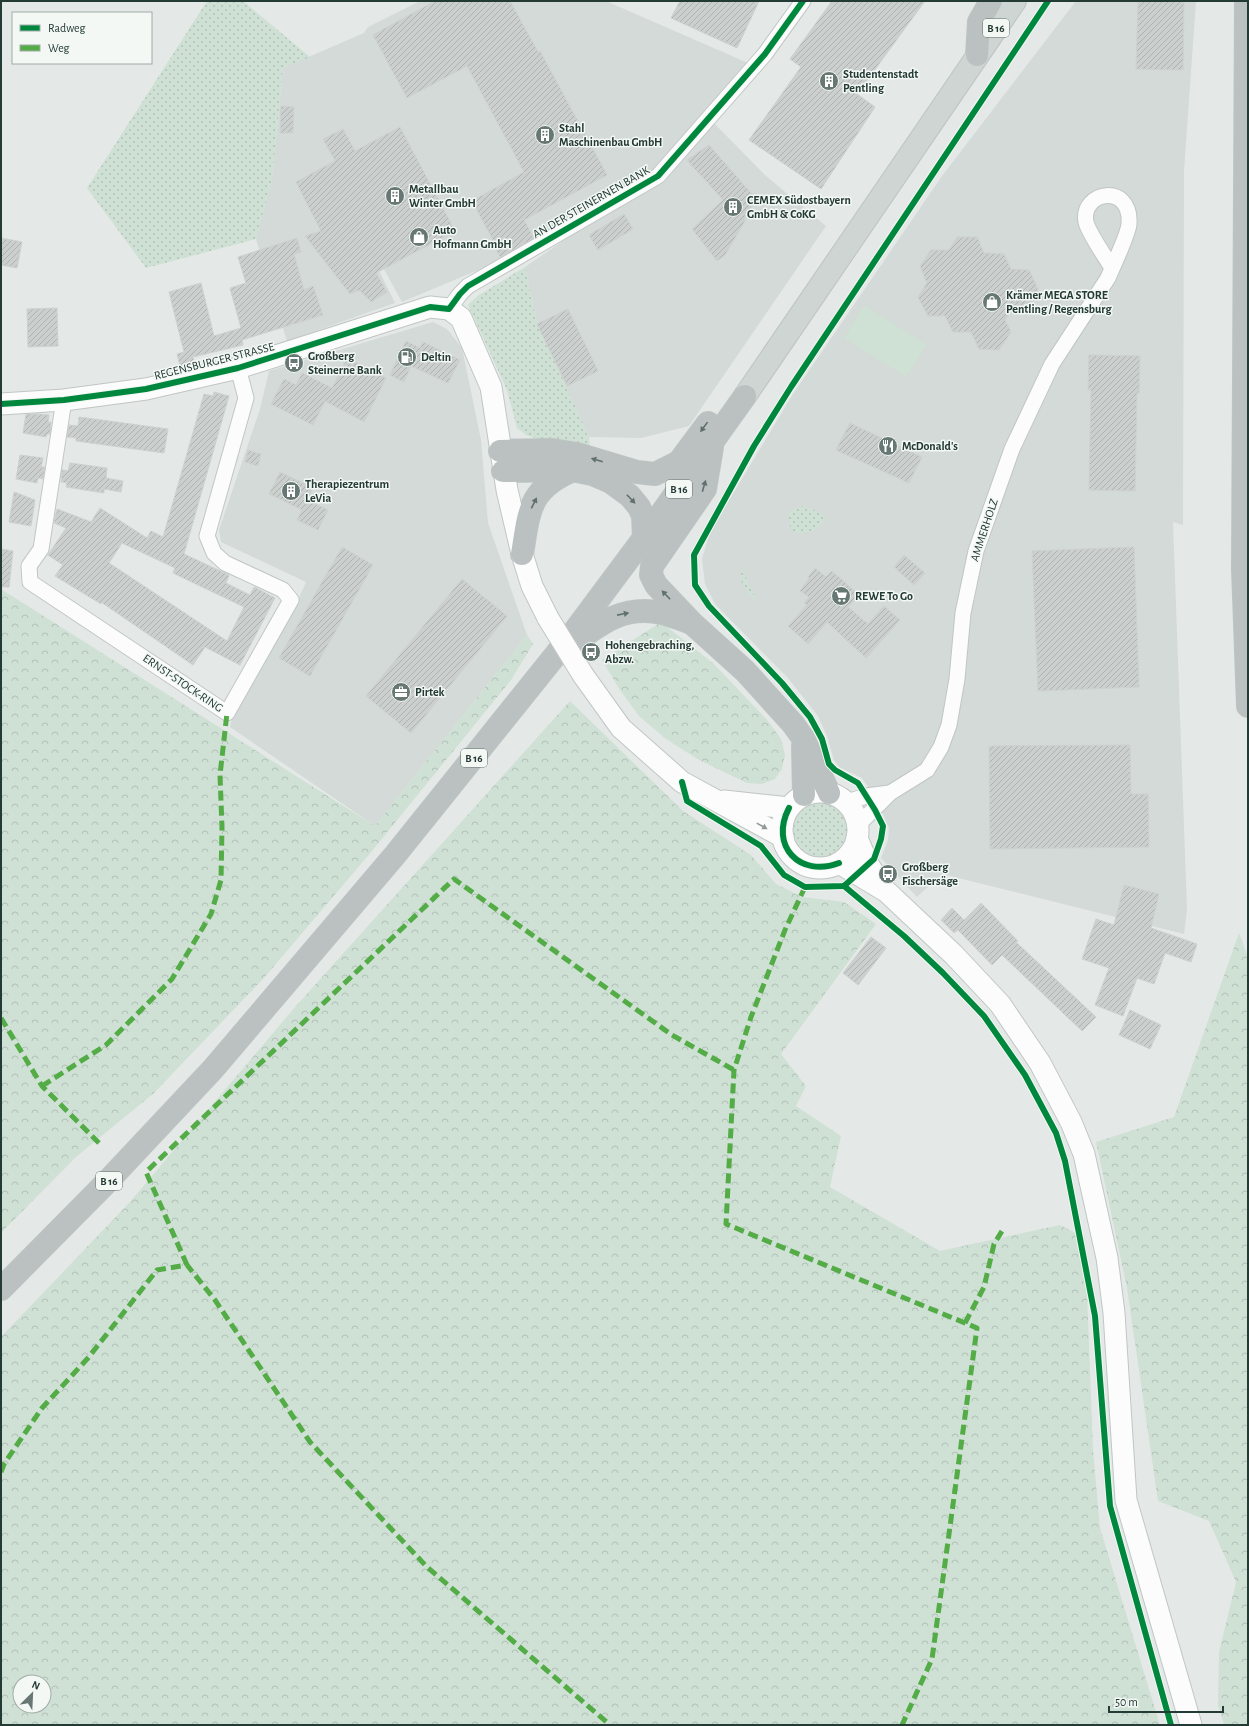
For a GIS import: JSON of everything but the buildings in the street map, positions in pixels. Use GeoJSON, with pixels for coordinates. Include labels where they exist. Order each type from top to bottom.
{"type":"FeatureCollection","features":[{"type":"Feature","properties":{"kind":"highway"},"geometry":{"type":"LineString","coordinates":[[977,55],[979,22],[991,1]]}},
{"type":"Feature","properties":{"kind":"highway"},"geometry":{"type":"LineString","coordinates":[[1246,1],[1243,569],[1248,706]]}},
{"type":"Feature","properties":{"kind":"highway"},"geometry":{"type":"LineString","coordinates":[[502,461],[552,450],[577,454],[636,472],[655,474],[679,462],[719,408],[745,396]]}},
{"type":"Feature","properties":{"kind":"highway","name":"B 16"},"geometry":{"type":"LineString","coordinates":[[1,1289],[106,1184],[213,1069],[395,855],[552,660],[644,538],[745,396]]}},
{"type":"Feature","properties":{"kind":"highway"},"geometry":{"type":"LineString","coordinates":[[713,441],[704,490],[652,566],[651,575],[656,584],[693,624],[745,671],[793,724],[803,738],[838,798]]}},
{"type":"Feature","properties":{"kind":"highway"},"geometry":{"type":"LineString","coordinates":[[502,461],[572,470],[592,474],[611,482],[630,496],[639,507],[643,516],[644,538]]}},
{"type":"Feature","properties":{"kind":"highway"},"geometry":{"type":"LineString","coordinates":[[522,554],[529,513],[536,497],[546,485],[572,470]]}},
{"type":"Feature","properties":{"kind":"highway"},"geometry":{"type":"LineString","coordinates":[[552,660],[589,632],[616,615],[640,610],[662,613],[693,624]]}},
{"type":"Feature","properties":{"kind":"highway"},"geometry":{"type":"LineString","coordinates":[[796,801],[803,738]]}},
{"type":"Feature","properties":{"kind":"main road","name":"B 16"},"geometry":{"type":"LineString","coordinates":[[745,396],[1015,1]]}},
{"type":"Feature","properties":{"kind":"street","name":"AN DER STEINERNEN BANK"},"geometry":{"type":"LineString","coordinates":[[449,309],[468,286],[658,176],[765,54],[803,1]]}},
{"type":"Feature","properties":{"kind":"street","name":"AMMERHOLZ"},"geometry":{"type":"LineString","coordinates":[[858,832],[890,793],[927,770],[942,747],[950,725],[957,678],[963,613],[976,551],[1012,448],[1052,364],[1108,278],[1112,268]]}},
{"type":"Feature","properties":{"kind":"street","name":"REGENSBURGER STRASSE"},"geometry":{"type":"LineString","coordinates":[[1,404],[64,400],[146,389],[238,368],[430,307],[449,309]]}},
{"type":"Feature","properties":{"kind":"street"},"geometry":{"type":"LineString","coordinates":[[449,309],[461,318],[492,387],[506,490],[522,554],[532,586],[548,618],[583,675],[621,728],[682,782],[782,838]]}},
{"type":"Feature","properties":{"kind":"street","name":"ERNST-STOCK-RING"},"geometry":{"type":"LineString","coordinates":[[64,400],[41,549],[29,566],[30,582],[227,713],[291,600],[283,590],[225,563],[214,553],[207,536],[246,398],[238,368]]}},
{"type":"Feature","properties":{"kind":"street"},"geometry":{"type":"LineString","coordinates":[[716,801],[796,801],[816,792],[838,798],[854,813],[868,864],[884,890]]}},
{"type":"Feature","properties":{"kind":"street","name":"AMMERHOLZ"},"geometry":{"type":"LineString","coordinates":[[838,798],[890,793]]}},
{"type":"Feature","properties":{"kind":"street"},"geometry":{"type":"LineString","coordinates":[[796,801],[783,822],[782,838],[787,849],[794,858],[804,865],[816,868],[828,867],[839,863],[848,857],[854,848],[858,832]]}},
{"type":"Feature","properties":{"kind":"street"},"geometry":{"type":"LineString","coordinates":[[839,863],[884,890],[954,955],[1000,1004],[1040,1063],[1071,1122],[1084,1154],[1107,1258],[1114,1313],[1126,1500],[1191,1725]]}},
{"type":"Feature","properties":{"kind":"shaded area"},"geometry":{"type":"Polygon","coordinates":[[[420,1],[606,1],[748,63],[654,175],[490,265],[402,302],[331,173],[395,303],[287,341],[256,239],[272,179],[283,68],[364,33],[368,27],[420,1]]]}},
{"type":"Feature","properties":{"kind":"shaded area"},"geometry":{"type":"Polygon","coordinates":[[[1076,1],[1196,1],[1184,171],[1183,525],[1173,522],[1187,910],[1184,934],[942,874],[917,897],[881,858],[888,840],[889,828],[877,800],[862,778],[839,767],[834,760],[827,736],[818,716],[788,678],[715,604],[705,584],[702,559],[710,532],[793,394],[942,176],[1076,1]]]}},
{"type":"Feature","properties":{"kind":"shaded area"},"geometry":{"type":"Polygon","coordinates":[[[709,118],[765,175],[826,226],[689,426],[641,438],[589,437],[537,324],[525,267],[658,176],[709,118]]]}},
{"type":"Feature","properties":{"kind":"shaded area"},"geometry":{"type":"Polygon","coordinates":[[[433,322],[447,329],[462,348],[481,440],[488,523],[527,635],[375,826],[230,727],[234,711],[290,618],[306,582],[221,542],[219,530],[260,409],[269,371],[433,322]]]}},
{"type":"Feature","properties":{"kind":"green space"},"geometry":{"type":"Polygon","coordinates":[[[207,1],[243,1],[310,57],[283,68],[272,179],[256,239],[146,268],[87,188],[207,1]]]}},
{"type":"Feature","properties":{"kind":"green space"},"geometry":{"type":"Polygon","coordinates":[[[525,267],[536,320],[589,437],[590,445],[576,445],[541,440],[526,435],[517,428],[507,390],[468,305],[479,295],[525,267]]]}},
{"type":"Feature","properties":{"kind":"green space"},"geometry":{"type":"Polygon","coordinates":[[[864,305],[927,345],[906,377],[844,338],[864,305]]]}},
{"type":"Feature","properties":{"kind":"green space"},"geometry":{"type":"Polygon","coordinates":[[[804,506],[825,516],[825,520],[822,524],[810,532],[800,533],[791,530],[788,516],[790,511],[804,506]]]}},
{"type":"Feature","properties":{"kind":"green space"},"geometry":{"type":"Polygon","coordinates":[[[741,568],[757,601],[746,591],[742,583],[741,568]]]}},
{"type":"Feature","properties":{"kind":"green space"},"geometry":{"type":"Polygon","coordinates":[[[1,589],[375,826],[527,635],[533,644],[511,680],[372,851],[263,979],[154,1093],[76,1157],[1,1233],[1,589]]]}},
{"type":"Feature","properties":{"kind":"green space"},"geometry":{"type":"Polygon","coordinates":[[[661,622],[713,663],[768,721],[781,739],[785,755],[782,769],[775,779],[762,784],[747,783],[699,760],[666,739],[639,716],[620,690],[602,660],[661,622]]]}},
{"type":"Feature","properties":{"kind":"green space"},"geometry":{"type":"Polygon","coordinates":[[[570,701],[683,811],[751,855],[776,884],[802,897],[844,902],[876,924],[781,1054],[806,1086],[796,1106],[841,1136],[830,1187],[940,1251],[1060,1225],[1085,1238],[1093,1450],[1100,1528],[1160,1725],[1,1725],[1,1337],[129,1203],[296,1006],[570,701]]]}},
{"type":"Feature","properties":{"kind":"green space"},"geometry":{"type":"Polygon","coordinates":[[[821,799],[837,804],[842,808],[846,813],[851,829],[846,845],[842,850],[837,854],[821,859],[805,854],[800,850],[796,845],[791,829],[796,813],[800,808],[805,804],[821,799]]]}},
{"type":"Feature","properties":{"kind":"green space"},"geometry":{"type":"Polygon","coordinates":[[[1239,933],[1248,957],[1248,1725],[1224,1725],[1218,1705],[1219,1652],[1236,1582],[1209,1521],[1158,1501],[1127,1288],[1096,1142],[1174,1117],[1239,933]]]}},
{"type":"Feature","properties":{"kind":"marked path"},"geometry":{"type":"LineString","coordinates":[[42,1086],[106,1045],[172,979],[211,914],[221,880],[222,827],[220,775],[227,713]]}},
{"type":"Feature","properties":{"kind":"marked path"},"geometry":{"type":"LineString","coordinates":[[187,1265],[146,1172],[454,879],[672,1035],[734,1070]]}},
{"type":"Feature","properties":{"kind":"marked path"},"geometry":{"type":"LineString","coordinates":[[805,887],[785,930],[751,1017],[734,1070],[726,1224],[977,1328],[932,1659],[902,1725]]}},
{"type":"Feature","properties":{"kind":"marked path"},"geometry":{"type":"LineString","coordinates":[[1,1018],[42,1086],[101,1145]]}},
{"type":"Feature","properties":{"kind":"marked path"},"geometry":{"type":"LineString","coordinates":[[965,1323],[984,1287],[994,1244],[1002,1231]]}},
{"type":"Feature","properties":{"kind":"marked path"},"geometry":{"type":"LineString","coordinates":[[1,1472],[4,1464],[42,1408],[88,1358],[157,1270],[187,1265],[215,1300],[310,1442],[426,1566],[610,1725]]}},
{"type":"Feature","properties":{"kind":"cycle path"},"geometry":{"type":"LineString","coordinates":[[1,404],[64,400],[146,389],[238,368],[430,307],[449,309],[468,286],[658,176],[765,54],[803,1]]}},
{"type":"Feature","properties":{"kind":"cycle path"},"geometry":{"type":"LineString","coordinates":[[682,782],[687,801],[761,846],[784,875],[805,887],[844,886],[874,859],[881,839],[883,826],[875,810],[858,783],[835,770],[829,764],[822,739],[810,717],[782,683],[709,606],[695,585],[694,555],[754,446],[791,387],[1048,1]]}},
{"type":"Feature","properties":{"kind":"cycle path"},"geometry":{"type":"LineString","coordinates":[[789,808],[784,822],[783,835],[786,846],[792,855],[801,862],[812,866],[825,867],[839,863]]}},
{"type":"Feature","properties":{"kind":"cycle path"},"geometry":{"type":"LineString","coordinates":[[844,886],[904,936],[943,973],[984,1016],[1025,1075],[1056,1133],[1065,1161],[1095,1316],[1110,1506],[1171,1725]]}},
{"type":"Feature","properties":{"kind":"place","name":"Studentenstadt Pentling"},"geometry":{"type":"Point","coordinates":[829,81]}},
{"type":"Feature","properties":{"kind":"place","name":"Stahl Maschinenbau GmbH"},"geometry":{"type":"Point","coordinates":[545,135]}},
{"type":"Feature","properties":{"kind":"place","name":"Metallbau Winter GmbH"},"geometry":{"type":"Point","coordinates":[395,196]}},
{"type":"Feature","properties":{"kind":"place","name":"CEMEX Südostbayern GmbH & CoKG"},"geometry":{"type":"Point","coordinates":[733,207]}},
{"type":"Feature","properties":{"kind":"place","name":"Auto Hofmann GmbH"},"geometry":{"type":"Point","coordinates":[419,237]}},
{"type":"Feature","properties":{"kind":"place","name":"Krämer MEGA STORE Pentling / Regensburg"},"geometry":{"type":"Point","coordinates":[992,302]}},
{"type":"Feature","properties":{"kind":"place","name":"Deltin"},"geometry":{"type":"Point","coordinates":[407,357]}},
{"type":"Feature","properties":{"kind":"place","name":"Großberg Steinerne Bank"},"geometry":{"type":"Point","coordinates":[294,363]}},
{"type":"Feature","properties":{"kind":"place","name":"McDonald's"},"geometry":{"type":"Point","coordinates":[888,446]}},
{"type":"Feature","properties":{"kind":"place","name":"Therapiezentrum LeVia"},"geometry":{"type":"Point","coordinates":[291,491]}},
{"type":"Feature","properties":{"kind":"place","name":"REWE To Go"},"geometry":{"type":"Point","coordinates":[841,596]}},
{"type":"Feature","properties":{"kind":"place","name":"Hohengebraching, Abzw."},"geometry":{"type":"Point","coordinates":[591,652]}},
{"type":"Feature","properties":{"kind":"place","name":"Pirtek"},"geometry":{"type":"Point","coordinates":[401,692]}},
{"type":"Feature","properties":{"kind":"place","name":"Großberg Fischersäge"},"geometry":{"type":"Point","coordinates":[888,874]}}]}
